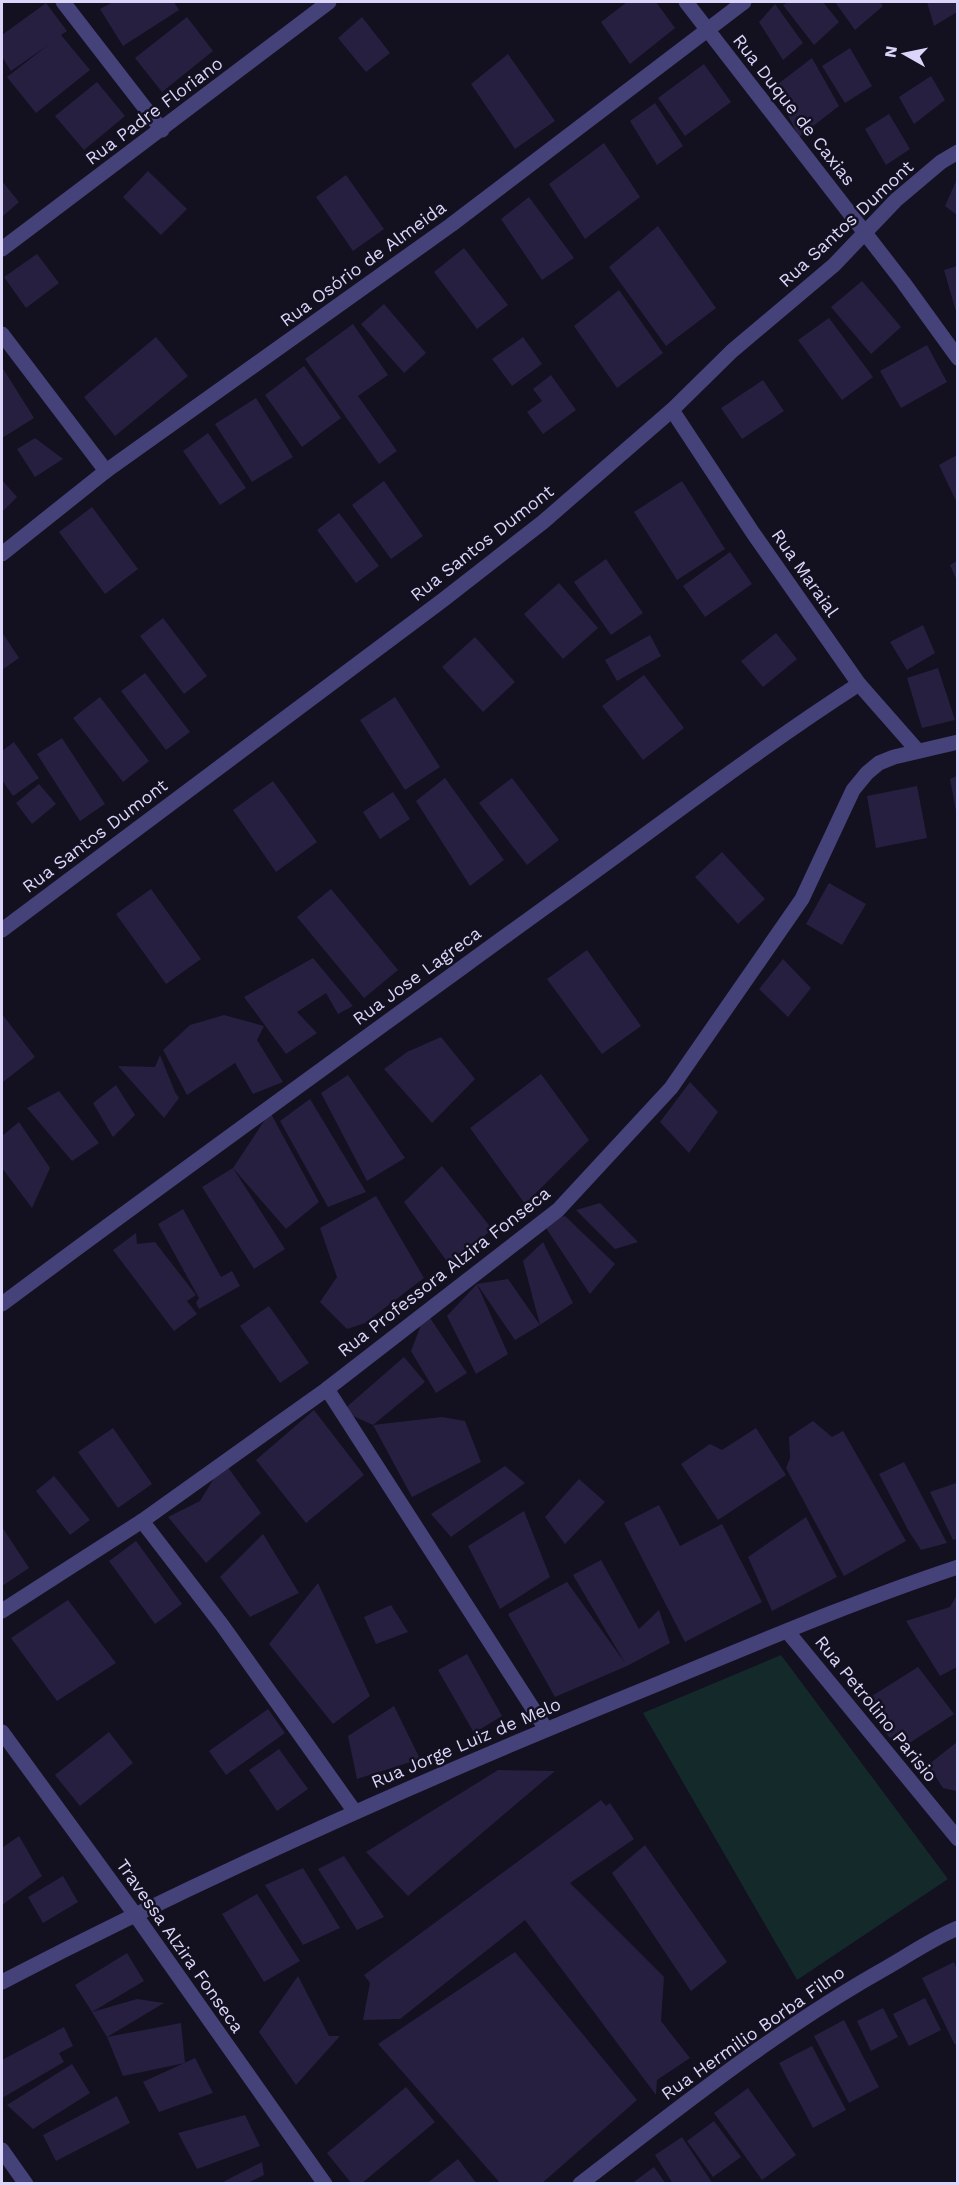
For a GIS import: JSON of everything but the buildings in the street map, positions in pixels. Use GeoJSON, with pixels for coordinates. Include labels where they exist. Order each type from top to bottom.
{"type":"FeatureCollection","features":[{"type":"Feature","properties":{"kind":"street"},"geometry":{"type":"LineString","coordinates":[[63,2],[162,130]]}},
{"type":"Feature","properties":{"kind":"street","name":"Rua Padre Floriano"},"geometry":{"type":"LineString","coordinates":[[2,249],[328,2]]}},
{"type":"Feature","properties":{"kind":"street","name":"Rua Duque de Caxias"},"geometry":{"type":"LineString","coordinates":[[686,2],[955,349]]}},
{"type":"Feature","properties":{"kind":"street","name":"Rua Osório de Almeida"},"geometry":{"type":"LineString","coordinates":[[2,554],[106,471],[451,225],[744,2]]}},
{"type":"Feature","properties":{"kind":"street","name":"Rua Santos Dumont"},"geometry":{"type":"LineString","coordinates":[[2,930],[443,600],[543,522],[672,410],[732,351],[808,289],[865,234],[896,200],[941,162],[957,152]]}},
{"type":"Feature","properties":{"kind":"street"},"geometry":{"type":"LineString","coordinates":[[2,334],[106,471]]}},
{"type":"Feature","properties":{"kind":"street","name":"Rua Maraial"},"geometry":{"type":"LineString","coordinates":[[672,410],[753,533],[859,684],[917,750]]}},
{"type":"Feature","properties":{"kind":"street","name":"Rua Jose Lagreca"},"geometry":{"type":"LineString","coordinates":[[2,1304],[234,1132],[681,810],[780,735],[859,684]]}},
{"type":"Feature","properties":{"kind":"street"},"geometry":{"type":"LineString","coordinates":[[917,750],[957,742]]}},
{"type":"Feature","properties":{"kind":"street","name":"Rua Professora Alzira Fonseca"},"geometry":{"type":"LineString","coordinates":[[2,1611],[142,1521],[327,1389],[558,1210],[671,1088],[802,899],[853,790],[867,772],[879,763],[917,750]]}},
{"type":"Feature","properties":{"kind":"street"},"geometry":{"type":"LineString","coordinates":[[327,1389],[546,1729]]}},
{"type":"Feature","properties":{"kind":"street"},"geometry":{"type":"LineString","coordinates":[[142,1521],[229,1634],[355,1812]]}},
{"type":"Feature","properties":{"kind":"street","name":"Rua Jorge Luiz de Melo"},"geometry":{"type":"LineString","coordinates":[[2,1983],[134,1913],[355,1812],[546,1729],[788,1631],[957,1567]]}},
{"type":"Feature","properties":{"kind":"street","name":"Rua Petrolino Parisio"},"geometry":{"type":"LineString","coordinates":[[788,1631],[957,1839]]}},
{"type":"Feature","properties":{"kind":"street","name":"Travessa Alzira Fonseca"},"geometry":{"type":"LineString","coordinates":[[2,1732],[134,1913],[325,2184]]}},
{"type":"Feature","properties":{"kind":"street","name":"Rua Hermilio Borba Filho"},"geometry":{"type":"LineString","coordinates":[[580,2184],[699,2091],[785,2030],[846,1990],[957,1928]]}},
{"type":"Feature","properties":{"kind":"street"},"geometry":{"type":"LineString","coordinates":[[2,2150],[26,2184]]}},
{"type":"Feature","properties":{"kind":"green space"},"geometry":{"type":"Polygon","coordinates":[[[781,1655],[948,1879],[797,1980],[643,1713],[781,1655]]]}}]}
